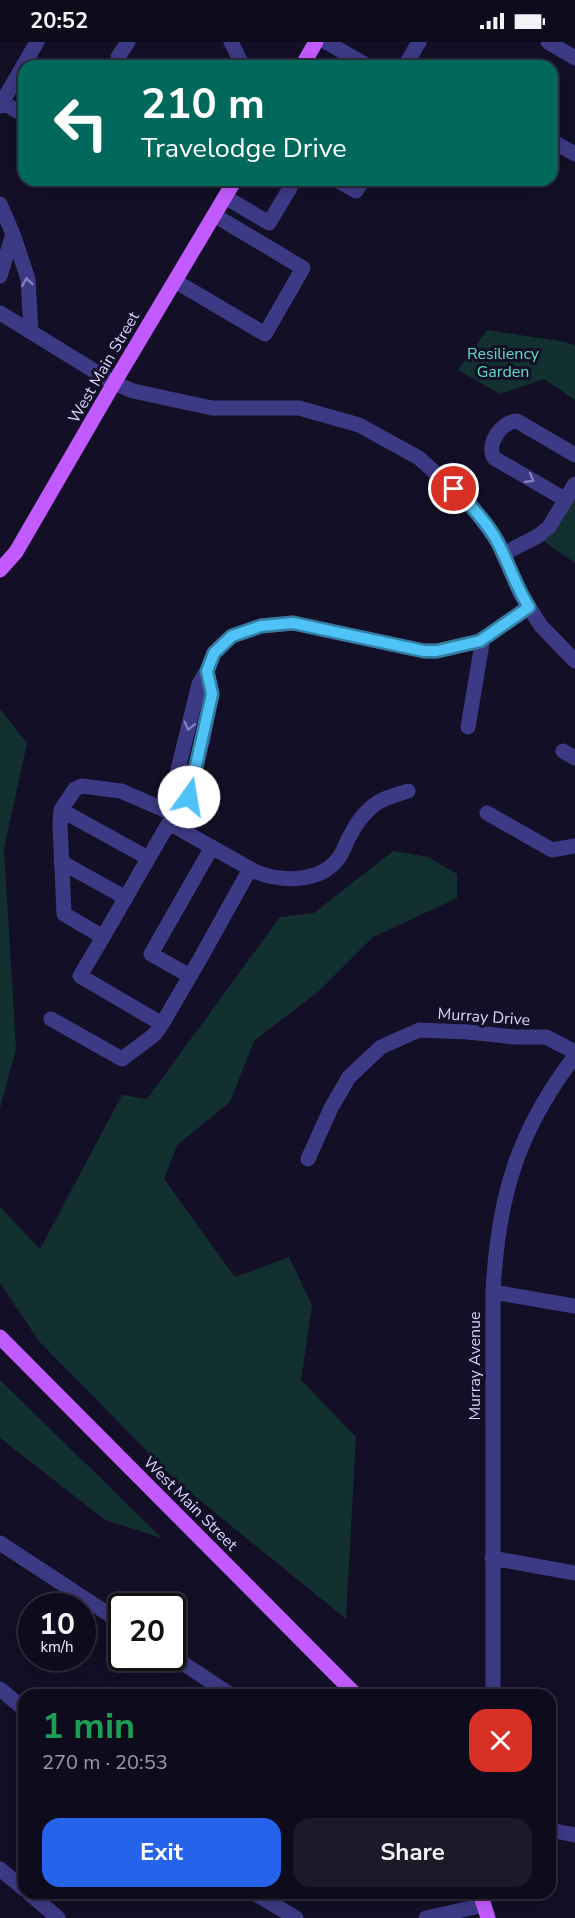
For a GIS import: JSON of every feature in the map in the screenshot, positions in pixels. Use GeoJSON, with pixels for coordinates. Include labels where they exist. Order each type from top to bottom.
{"type":"FeatureCollection","features":[{"type":"Feature","properties":{"kind":"main road"},"geometry":{"type":"LineString","coordinates":[[306,60],[316,42]]}},
{"type":"Feature","properties":{"kind":"main road","name":"West Main Street"},"geometry":{"type":"LineString","coordinates":[[0,570],[16,552],[231,186]]}},
{"type":"Feature","properties":{"kind":"main road","name":"West Main Street"},"geometry":{"type":"LineString","coordinates":[[0,1337],[350,1689]]}},
{"type":"Feature","properties":{"kind":"street"},"geometry":{"type":"LineString","coordinates":[[27,60],[38,42]]}},
{"type":"Feature","properties":{"kind":"street"},"geometry":{"type":"LineString","coordinates":[[118,60],[128,42]]}},
{"type":"Feature","properties":{"kind":"street"},"geometry":{"type":"LineString","coordinates":[[231,42],[240,60]]}},
{"type":"Feature","properties":{"kind":"street"},"geometry":{"type":"LineString","coordinates":[[326,42],[351,48],[362,60]]}},
{"type":"Feature","properties":{"kind":"street"},"geometry":{"type":"LineString","coordinates":[[408,60],[419,42]]}},
{"type":"Feature","properties":{"kind":"street"},"geometry":{"type":"LineString","coordinates":[[548,42],[575,58]]}},
{"type":"Feature","properties":{"kind":"street"},"geometry":{"type":"LineString","coordinates":[[18,76],[1,104],[18,112]]}},
{"type":"Feature","properties":{"kind":"street"},"geometry":{"type":"LineString","coordinates":[[558,144],[575,154]]}},
{"type":"Feature","properties":{"kind":"street"},"geometry":{"type":"LineString","coordinates":[[347,186],[356,191],[359,186]]}},
{"type":"Feature","properties":{"kind":"street"},"geometry":{"type":"LineString","coordinates":[[225,197],[269,223],[290,188]]}},
{"type":"Feature","properties":{"kind":"street"},"geometry":{"type":"LineString","coordinates":[[0,204],[28,279],[31,331]]}},
{"type":"Feature","properties":{"kind":"street"},"geometry":{"type":"LineString","coordinates":[[175,281],[265,334],[303,268],[214,215]]}},
{"type":"Feature","properties":{"kind":"street"},"geometry":{"type":"LineString","coordinates":[[0,276],[13,234]]}},
{"type":"Feature","properties":{"kind":"street"},"geometry":{"type":"LineString","coordinates":[[0,313],[114,382],[133,390],[212,408],[299,408],[359,425],[419,458],[471,505],[498,542],[520,593],[541,626],[574,660]]}},
{"type":"Feature","properties":{"kind":"street"},"geometry":{"type":"LineString","coordinates":[[503,554],[538,536],[549,527],[571,495],[494,458],[491,446],[503,426],[517,421],[575,455]]}},
{"type":"Feature","properties":{"kind":"street"},"geometry":{"type":"LineString","coordinates":[[162,1024],[80,976],[126,898],[169,816],[189,797],[212,694],[207,671],[214,653],[232,636],[261,626],[293,623],[424,651],[437,651],[480,641],[529,607]]}},
{"type":"Feature","properties":{"kind":"street"},"geometry":{"type":"LineString","coordinates":[[468,727],[483,638]]}},
{"type":"Feature","properties":{"kind":"street"},"geometry":{"type":"LineString","coordinates":[[103,937],[64,914],[61,810],[75,789],[82,786],[121,791],[169,816],[212,847],[250,869],[271,878],[286,880],[314,875],[338,859],[351,832],[373,805],[408,791]]}},
{"type":"Feature","properties":{"kind":"street"},"geometry":{"type":"LineString","coordinates":[[61,810],[148,858]]}},
{"type":"Feature","properties":{"kind":"street"},"geometry":{"type":"LineString","coordinates":[[487,813],[552,850],[575,846]]}},
{"type":"Feature","properties":{"kind":"street"},"geometry":{"type":"LineString","coordinates":[[190,976],[151,954],[212,847]]}},
{"type":"Feature","properties":{"kind":"street"},"geometry":{"type":"LineString","coordinates":[[61,862],[126,898]]}},
{"type":"Feature","properties":{"kind":"street"},"geometry":{"type":"LineString","coordinates":[[51,1019],[122,1059],[154,1035],[250,869]]}},
{"type":"Feature","properties":{"kind":"street","name":"Murray Drive"},"geometry":{"type":"LineString","coordinates":[[308,1159],[331,1108],[349,1077],[381,1047],[419,1030],[546,1037],[575,1054]]}},
{"type":"Feature","properties":{"kind":"street","name":"Murray Avenue"},"geometry":{"type":"LineString","coordinates":[[493,1689],[492,1292],[497,1233],[510,1177],[531,1124],[544,1099],[575,1054]]}},
{"type":"Feature","properties":{"kind":"street"},"geometry":{"type":"LineString","coordinates":[[492,1292],[575,1306]]}},
{"type":"Feature","properties":{"kind":"street"},"geometry":{"type":"LineString","coordinates":[[0,1543],[108,1614]]}},
{"type":"Feature","properties":{"kind":"street"},"geometry":{"type":"LineString","coordinates":[[492,1558],[575,1573]]}},
{"type":"Feature","properties":{"kind":"street"},"geometry":{"type":"LineString","coordinates":[[186,1665],[222,1689]]}},
{"type":"Feature","properties":{"kind":"street"},"geometry":{"type":"LineString","coordinates":[[0,1689],[18,1703]]}},
{"type":"Feature","properties":{"kind":"street"},"geometry":{"type":"LineString","coordinates":[[556,1831],[575,1835]]}},
{"type":"Feature","properties":{"kind":"street"},"geometry":{"type":"LineString","coordinates":[[0,1869],[18,1884]]}},
{"type":"Feature","properties":{"kind":"street"},"geometry":{"type":"LineString","coordinates":[[36,1899],[58,1918]]}},
{"type":"Feature","properties":{"kind":"street"},"geometry":{"type":"LineString","coordinates":[[264,1899],[296,1918]]}},
{"type":"Feature","properties":{"kind":"street"},"geometry":{"type":"LineString","coordinates":[[426,1918],[484,1902]]}},
{"type":"Feature","properties":{"kind":"green space","name":"Resiliency Garden"},"geometry":{"type":"Polygon","coordinates":[[[487,330],[566,342],[575,346],[575,400],[544,379],[500,394],[458,370],[487,330]]]}},
{"type":"Feature","properties":{"kind":"green space"},"geometry":{"type":"Polygon","coordinates":[[[575,479],[575,563],[539,538],[575,479]]]}},
{"type":"Feature","properties":{"kind":"green space"},"geometry":{"type":"Polygon","coordinates":[[[0,709],[27,743],[4,849],[16,1049],[0,1108],[0,709]]]}},
{"type":"Feature","properties":{"kind":"green space"},"geometry":{"type":"Polygon","coordinates":[[[393,851],[428,857],[457,874],[457,898],[373,937],[319,991],[254,1041],[230,1102],[177,1145],[164,1179],[235,1277],[289,1257],[312,1305],[301,1380],[356,1437],[346,1619],[176,1481],[39,1341],[0,1283],[0,1207],[40,1249],[122,1095],[147,1099],[280,917],[314,913],[393,851]]]}},
{"type":"Feature","properties":{"kind":"green space"},"geometry":{"type":"Polygon","coordinates":[[[0,1380],[162,1538],[105,1520],[0,1438],[0,1380]]]}},
{"type":"Feature","properties":{"kind":"route"},"geometry":{"type":"LineString","coordinates":[[189,797],[212,694],[207,671],[214,653],[232,636],[261,626],[293,623],[424,651],[437,651],[480,641],[529,607],[520,593],[498,542],[471,505],[454,489]]}}]}
